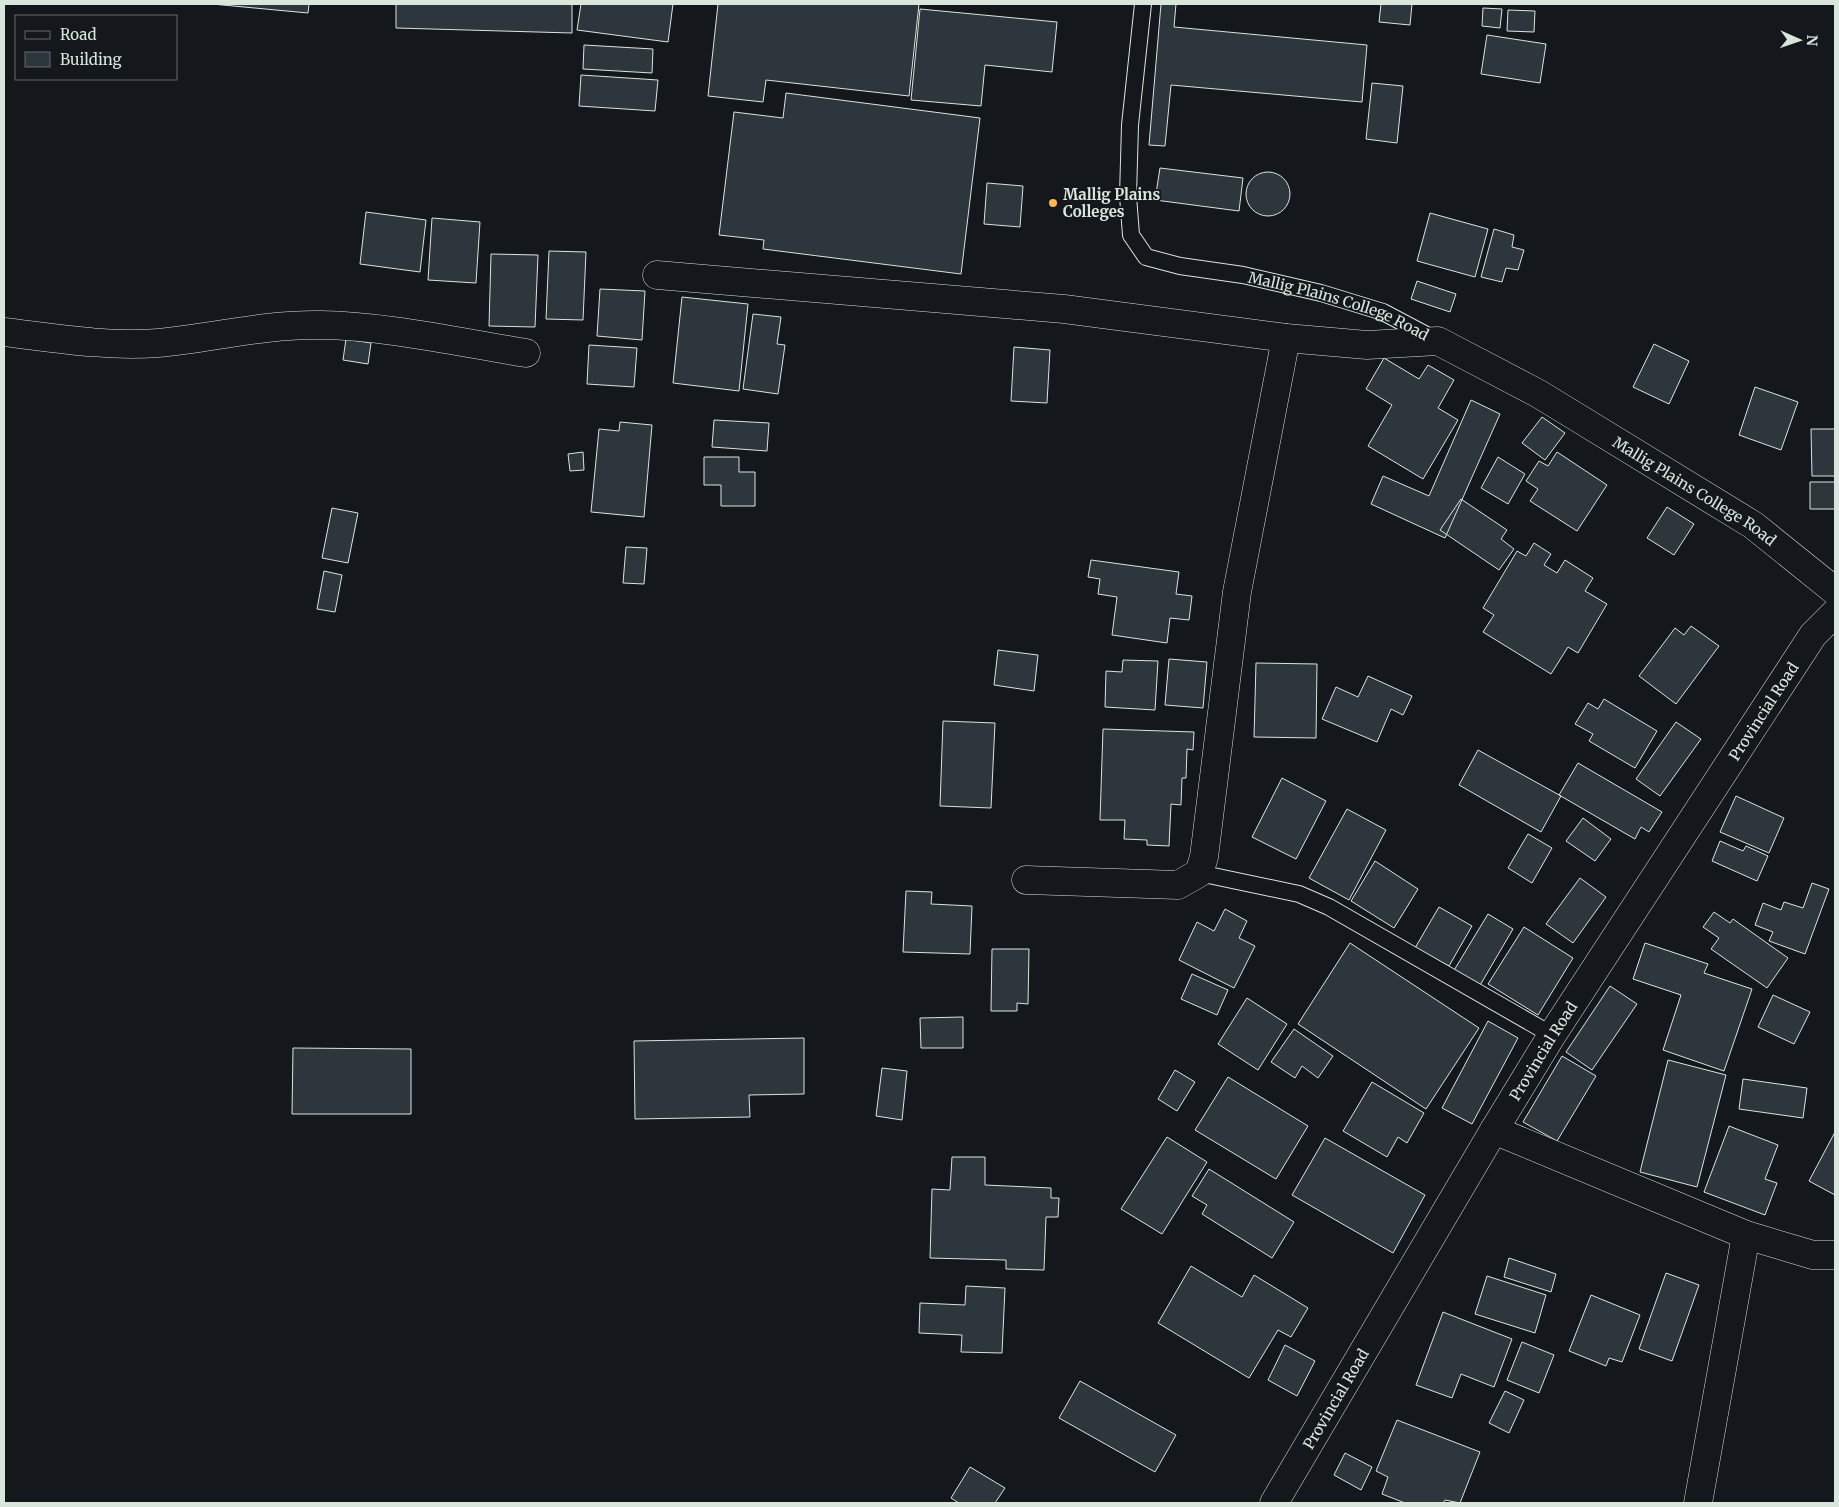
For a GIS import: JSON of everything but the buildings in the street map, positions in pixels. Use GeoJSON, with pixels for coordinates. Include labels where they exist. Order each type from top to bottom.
{"type":"FeatureCollection","features":[{"type":"Feature","properties":{"kind":"street"},"geometry":{"type":"LineString","coordinates":[[657,275],[1064,309],[1286,338],[1367,345],[1438,341]]}},
{"type":"Feature","properties":{"kind":"street"},"geometry":{"type":"LineString","coordinates":[[4,332],[86,342],[156,343],[283,326],[321,325],[385,331],[526,353]]}},
{"type":"Feature","properties":{"kind":"street"},"geometry":{"type":"LineString","coordinates":[[1026,880],[1178,886],[1199,873],[1204,856],[1237,592],[1286,338]]}},
{"type":"Feature","properties":{"kind":"street","name":"Mallig Plains College Road"},"geometry":{"type":"LineString","coordinates":[[1438,341],[1539,394],[1744,520],[1835,590]]}},
{"type":"Feature","properties":{"kind":"street","name":"Provincial Road"},"geometry":{"type":"LineString","coordinates":[[1274,1503],[1552,1035],[1813,635],[1835,613]]}},
{"type":"Feature","properties":{"kind":"street"},"geometry":{"type":"LineString","coordinates":[[1494,1130],[1746,1235],[1813,1255],[1835,1255]]}},
{"type":"Feature","properties":{"kind":"street"},"geometry":{"type":"LineString","coordinates":[[1698,1503],[1746,1235]]}},
{"type":"Feature","properties":{"kind":"lane","name":"Mallig Plains College Road"},"geometry":{"type":"LineString","coordinates":[[1143,4],[1130,125],[1128,196],[1131,235],[1146,257],[1180,266],[1243,275],[1321,293],[1383,312],[1438,341]]}},
{"type":"Feature","properties":{"kind":"lane"},"geometry":{"type":"LineString","coordinates":[[1199,873],[1299,894],[1329,906],[1552,1035]]}},
{"type":"Feature","properties":{"kind":"place","name":"Mallig Plains Colleges"},"geometry":{"type":"Point","coordinates":[1053,203]}}]}
